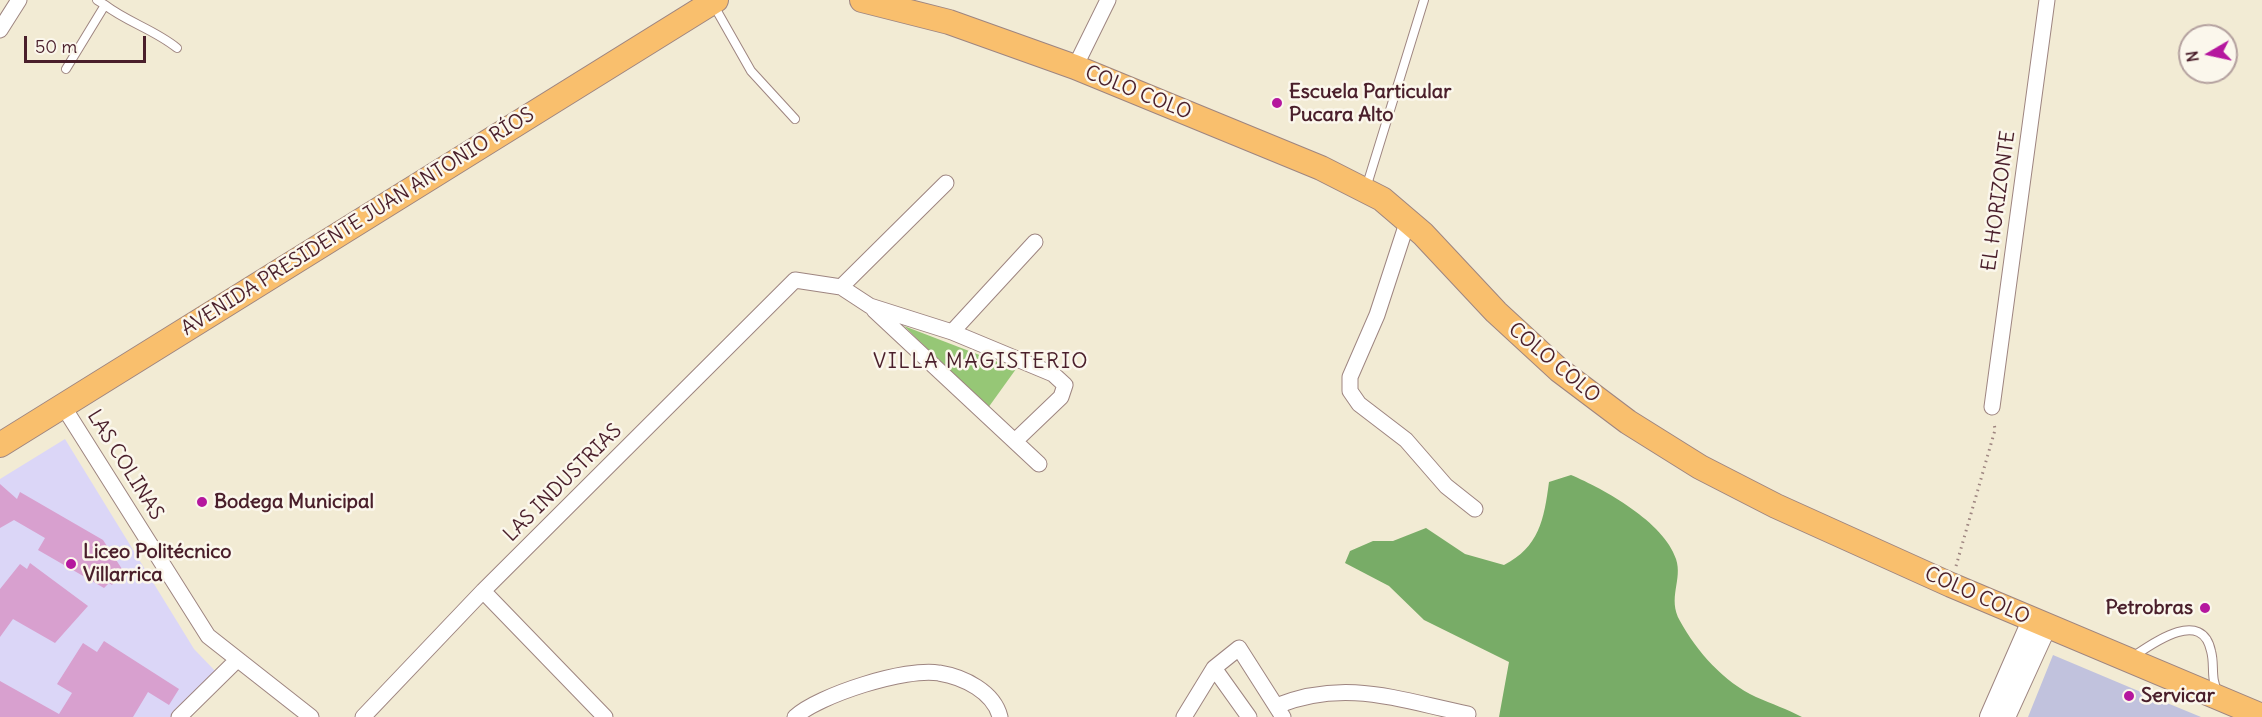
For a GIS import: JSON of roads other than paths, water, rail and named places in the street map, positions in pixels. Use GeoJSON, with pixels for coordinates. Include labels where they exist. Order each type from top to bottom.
{"type":"FeatureCollection","features":[{"type":"Feature","properties":{"kind":"main road","name":"COLO COLO"},"geometry":{"type":"LineString","coordinates":[[862,0],[949,22],[1075,67],[1322,168],[1382,199],[1408,220],[1527,342],[1628,422],[1738,487],[2039,624],[2262,716]]}},
{"type":"Feature","properties":{"kind":"main road","name":"AVENIDA PRESIDENTE JUAN ANTONIO RÍOS"},"geometry":{"type":"LineString","coordinates":[[0,445],[714,1]]}},
{"type":"Feature","properties":{"kind":"street"},"geometry":{"type":"LineString","coordinates":[[0,30],[19,0]]}},
{"type":"Feature","properties":{"kind":"street"},"geometry":{"type":"LineString","coordinates":[[1075,67],[1108,0]]}},
{"type":"Feature","properties":{"kind":"street","name":"EL HORIZONTE"},"geometry":{"type":"LineString","coordinates":[[1992,407],[2047,0]]}},
{"type":"Feature","properties":{"kind":"street"},"geometry":{"type":"LineString","coordinates":[[946,183],[841,287],[870,306],[1039,464]]}},
{"type":"Feature","properties":{"kind":"street"},"geometry":{"type":"LineString","coordinates":[[1408,220],[1377,315],[1350,377],[1350,391],[1359,404],[1406,440],[1446,486],[1475,509]]}},
{"type":"Feature","properties":{"kind":"street"},"geometry":{"type":"LineString","coordinates":[[952,332],[1035,242]]}},
{"type":"Feature","properties":{"kind":"street","name":"LAS INDUSTRIAS"},"geometry":{"type":"LineString","coordinates":[[363,717],[483,591],[795,280],[841,287]]}},
{"type":"Feature","properties":{"kind":"street"},"geometry":{"type":"LineString","coordinates":[[870,306],[952,332],[1053,374],[1065,385],[1061,398],[1015,441]]}},
{"type":"Feature","properties":{"kind":"street","name":"LAS COLINAS"},"geometry":{"type":"LineString","coordinates":[[63,406],[208,636],[237,661]]}},
{"type":"Feature","properties":{"kind":"street"},"geometry":{"type":"LineString","coordinates":[[483,591],[606,717]]}},
{"type":"Feature","properties":{"kind":"street"},"geometry":{"type":"LineString","coordinates":[[1990,717],[2039,624]]}},
{"type":"Feature","properties":{"kind":"street"},"geometry":{"type":"LineString","coordinates":[[2005,717],[2039,624]]}},
{"type":"Feature","properties":{"kind":"street"},"geometry":{"type":"LineString","coordinates":[[1184,717],[1214,668],[1239,648],[1280,711],[1320,693],[1358,691],[1468,714]]}},
{"type":"Feature","properties":{"kind":"street"},"geometry":{"type":"LineString","coordinates":[[179,717],[237,661],[311,717]]}},
{"type":"Feature","properties":{"kind":"street"},"geometry":{"type":"LineString","coordinates":[[1214,668],[1249,717]]}},
{"type":"Feature","properties":{"kind":"street"},"geometry":{"type":"LineString","coordinates":[[795,717],[819,701],[845,691],[887,679],[938,672],[979,689],[992,699],[1000,717]]}},
{"type":"Feature","properties":{"kind":"lane"},"geometry":{"type":"LineString","coordinates":[[97,0],[131,23],[158,34],[177,48]]}},
{"type":"Feature","properties":{"kind":"lane"},"geometry":{"type":"LineString","coordinates":[[1365,190],[1424,0]]}},
{"type":"Feature","properties":{"kind":"lane"},"geometry":{"type":"LineString","coordinates":[[714,1],[751,71],[795,119]]}},
{"type":"Feature","properties":{"kind":"lane"},"geometry":{"type":"LineString","coordinates":[[66,69],[105,5]]}},
{"type":"Feature","properties":{"kind":"lane"},"geometry":{"type":"LineString","coordinates":[[2127,660],[2163,636],[2182,630],[2198,633],[2209,644],[2213,679],[2225,701]]}},
{"type":"Feature","properties":{"kind":"place","name":"Escuela Particular Pucara Alto"},"geometry":{"type":"Point","coordinates":[1277,103]}},
{"type":"Feature","properties":{"kind":"place","name":"Bodega Municipal"},"geometry":{"type":"Point","coordinates":[202,502]}},
{"type":"Feature","properties":{"kind":"place","name":"Liceo Politécnico Villarrica"},"geometry":{"type":"Point","coordinates":[71,564]}},
{"type":"Feature","properties":{"kind":"place","name":"Petrobras"},"geometry":{"type":"Point","coordinates":[2205,608]}},
{"type":"Feature","properties":{"kind":"place","name":"Servicar"},"geometry":{"type":"Point","coordinates":[2129,696]}},
{"type":"Feature","properties":{"kind":"district","name":"VILLA MAGISTERIO"},"geometry":{"type":"Point","coordinates":[981,362]}}]}
